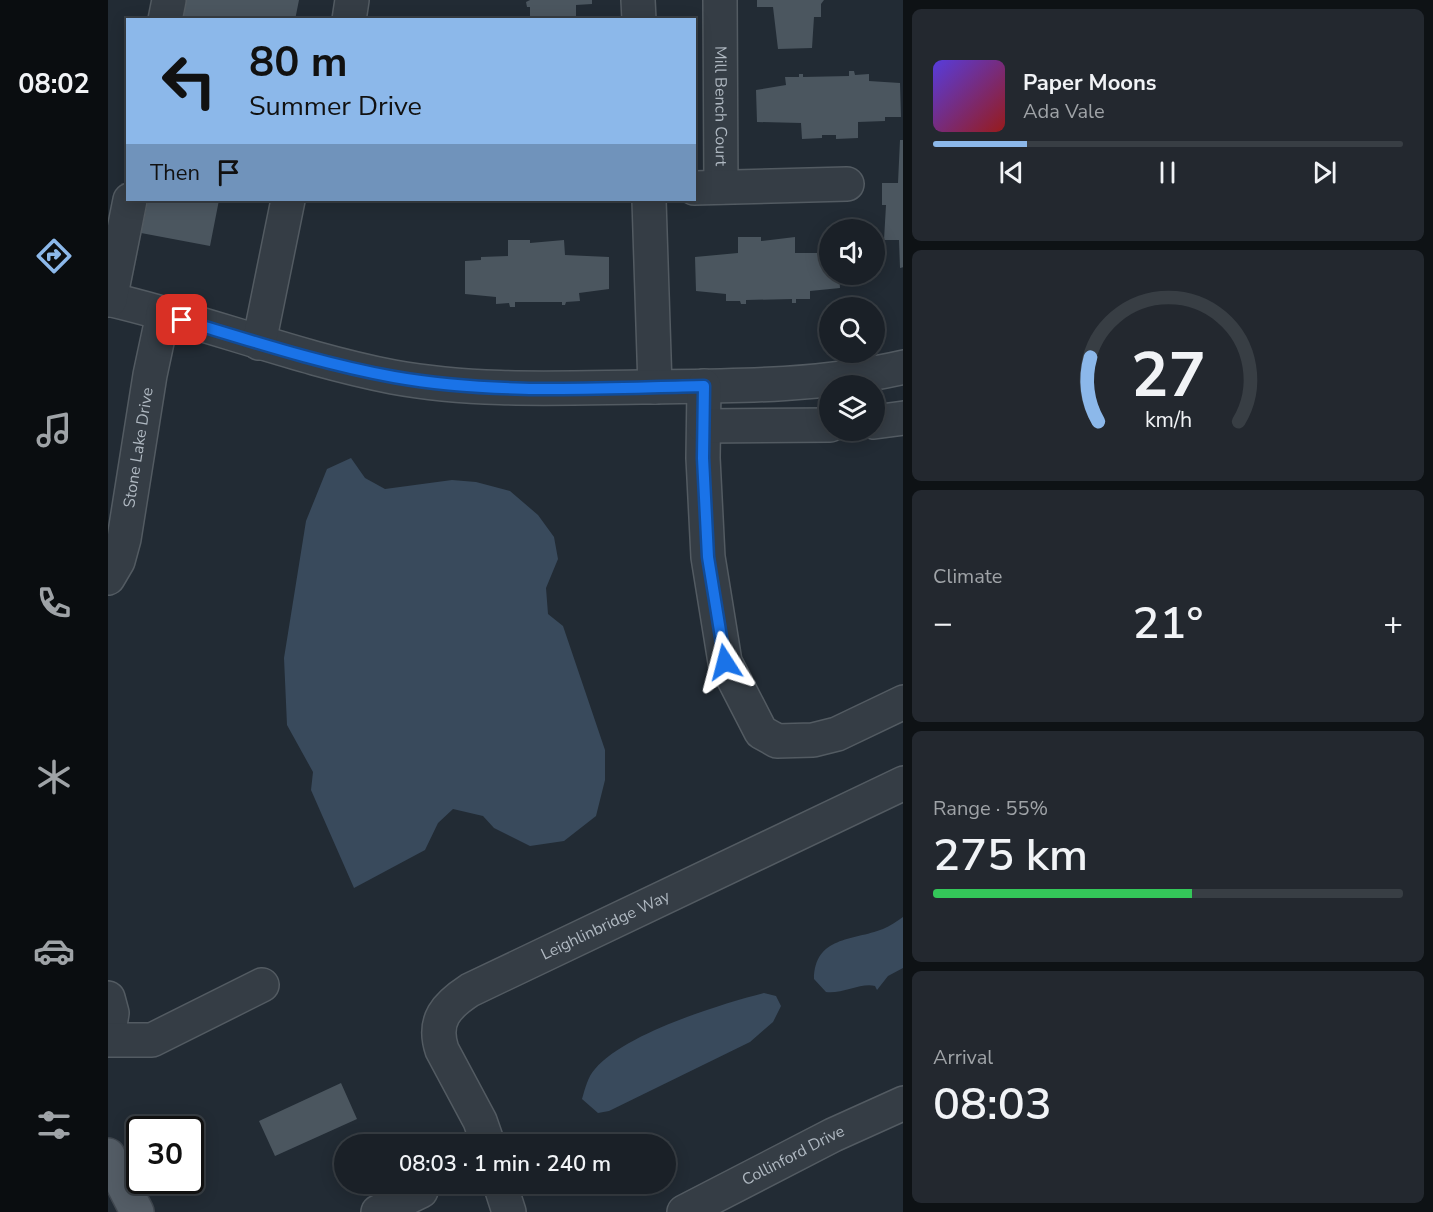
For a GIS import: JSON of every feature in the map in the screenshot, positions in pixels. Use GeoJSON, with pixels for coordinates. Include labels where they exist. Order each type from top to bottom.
{"type":"FeatureCollection","features":[{"type":"Feature","properties":{"kind":"main road"},"geometry":{"type":"LineString","coordinates":[[108,1155],[137,1212]]}},
{"type":"Feature","properties":{"kind":"street"},"geometry":{"type":"LineString","coordinates":[[165,18],[169,0]]}},
{"type":"Feature","properties":{"kind":"street"},"geometry":{"type":"LineString","coordinates":[[349,18],[352,0]]}},
{"type":"Feature","properties":{"kind":"street"},"geometry":{"type":"LineString","coordinates":[[638,0],[639,18]]}},
{"type":"Feature","properties":{"kind":"street","name":"Mill Bench Court"},"geometry":{"type":"LineString","coordinates":[[707,188],[720,0]]}},
{"type":"Feature","properties":{"kind":"street"},"geometry":{"type":"LineString","coordinates":[[707,188],[847,184]]}},
{"type":"Feature","properties":{"kind":"street"},"geometry":{"type":"LineString","coordinates":[[130,201],[109,300],[259,343],[405,378],[504,389],[788,385],[877,373],[903,366]]}},
{"type":"Feature","properties":{"kind":"street"},"geometry":{"type":"LineString","coordinates":[[259,343],[288,201]]}},
{"type":"Feature","properties":{"kind":"street"},"geometry":{"type":"LineString","coordinates":[[649,201],[655,387]]}},
{"type":"Feature","properties":{"kind":"street","name":"Stone Lake Drive"},"geometry":{"type":"LineString","coordinates":[[108,578],[118,561],[124,539],[150,375],[163,314]]}},
{"type":"Feature","properties":{"kind":"street"},"geometry":{"type":"LineString","coordinates":[[704,386],[708,557],[725,662],[761,732],[777,741],[813,740],[837,734],[903,702]]}},
{"type":"Feature","properties":{"kind":"street"},"geometry":{"type":"LineString","coordinates":[[885,420],[903,418]]}},
{"type":"Feature","properties":{"kind":"street"},"geometry":{"type":"LineString","coordinates":[[704,426],[819,425]]}},
{"type":"Feature","properties":{"kind":"street","name":"Leighlinbridge Way"},"geometry":{"type":"LineString","coordinates":[[485,1134],[480,1121],[441,1050],[438,1038],[449,1004],[470,990],[903,783]]}},
{"type":"Feature","properties":{"kind":"street"},"geometry":{"type":"LineString","coordinates":[[108,998],[112,1013],[108,1039],[152,1040],[262,985]]}},
{"type":"Feature","properties":{"kind":"street","name":"Collinford Drive"},"geometry":{"type":"LineString","coordinates":[[684,1212],[833,1135],[903,1103]]}},
{"type":"Feature","properties":{"kind":"street"},"geometry":{"type":"LineString","coordinates":[[378,1212],[415,1194]]}},
{"type":"Feature","properties":{"kind":"street"},"geometry":{"type":"LineString","coordinates":[[503,1194],[509,1212]]}},
{"type":"Feature","properties":{"kind":"water"},"geometry":{"type":"Polygon","coordinates":[[[351,458],[365,478],[385,489],[452,480],[476,482],[510,491],[538,515],[554,537],[558,559],[546,588],[548,614],[563,626],[605,750],[605,780],[596,816],[564,841],[530,846],[494,828],[483,816],[453,809],[438,823],[425,850],[354,888],[311,790],[313,772],[287,725],[284,658],[306,521],[327,469],[351,458]]]}},
{"type":"Feature","properties":{"kind":"water"},"geometry":{"type":"Polygon","coordinates":[[[903,917],[903,968],[888,976],[877,990],[875,986],[870,985],[826,992],[814,979],[816,965],[828,947],[837,942],[883,929],[903,917]]]}},
{"type":"Feature","properties":{"kind":"water"},"geometry":{"type":"Polygon","coordinates":[[[764,993],[776,996],[781,1006],[773,1022],[750,1042],[609,1111],[598,1113],[582,1099],[593,1072],[609,1056],[628,1044],[650,1032],[698,1013],[764,993]]]}},
{"type":"Feature","properties":{"kind":"building"},"geometry":{"type":"Polygon","coordinates":[[[186,0],[299,0],[295,18],[183,18],[186,0]]]}},
{"type":"Feature","properties":{"kind":"building"},"geometry":{"type":"Polygon","coordinates":[[[530,0],[592,0],[592,4],[576,5],[576,18],[530,18],[530,7],[527,7],[526,2],[530,0]]]}},
{"type":"Feature","properties":{"kind":"building"},"geometry":{"type":"Polygon","coordinates":[[[757,0],[824,0],[821,4],[821,17],[814,17],[812,48],[778,49],[773,7],[757,7],[757,0]]]}},
{"type":"Feature","properties":{"kind":"building"},"geometry":{"type":"Polygon","coordinates":[[[849,71],[854,71],[855,75],[869,74],[869,81],[900,83],[901,117],[885,117],[885,121],[858,122],[858,138],[836,139],[836,135],[822,135],[822,138],[802,139],[801,123],[757,122],[756,90],[786,85],[785,77],[799,77],[799,74],[803,74],[803,77],[849,76],[849,71]]]}},
{"type":"Feature","properties":{"kind":"building"},"geometry":{"type":"Polygon","coordinates":[[[900,140],[903,140],[903,267],[900,268],[899,240],[885,240],[886,205],[882,205],[882,183],[898,183],[900,140]]]}},
{"type":"Feature","properties":{"kind":"building"},"geometry":{"type":"Polygon","coordinates":[[[148,201],[219,201],[210,246],[141,233],[148,201]]]}},
{"type":"Feature","properties":{"kind":"building"},"geometry":{"type":"Polygon","coordinates":[[[738,237],[761,237],[761,241],[795,237],[795,253],[819,253],[819,285],[840,285],[840,288],[810,291],[810,299],[796,299],[796,303],[792,303],[792,299],[746,300],[746,304],[741,304],[740,301],[726,301],[726,294],[696,291],[695,257],[738,253],[738,237]]]}},
{"type":"Feature","properties":{"kind":"building"},"geometry":{"type":"Polygon","coordinates":[[[508,240],[530,240],[530,243],[564,240],[565,255],[609,257],[609,289],[579,293],[580,301],[566,302],[565,305],[562,305],[562,302],[515,302],[515,307],[510,307],[509,303],[496,304],[496,297],[465,294],[465,261],[481,260],[481,257],[508,256],[508,240]]]}},
{"type":"Feature","properties":{"kind":"building"},"geometry":{"type":"Polygon","coordinates":[[[341,1083],[357,1119],[275,1156],[259,1121],[341,1083]]]}},
{"type":"Feature","properties":{"kind":"route"},"geometry":{"type":"LineString","coordinates":[[182,320],[291,353],[394,377],[504,389],[704,386],[703,458],[708,557],[725,662]]}}]}
